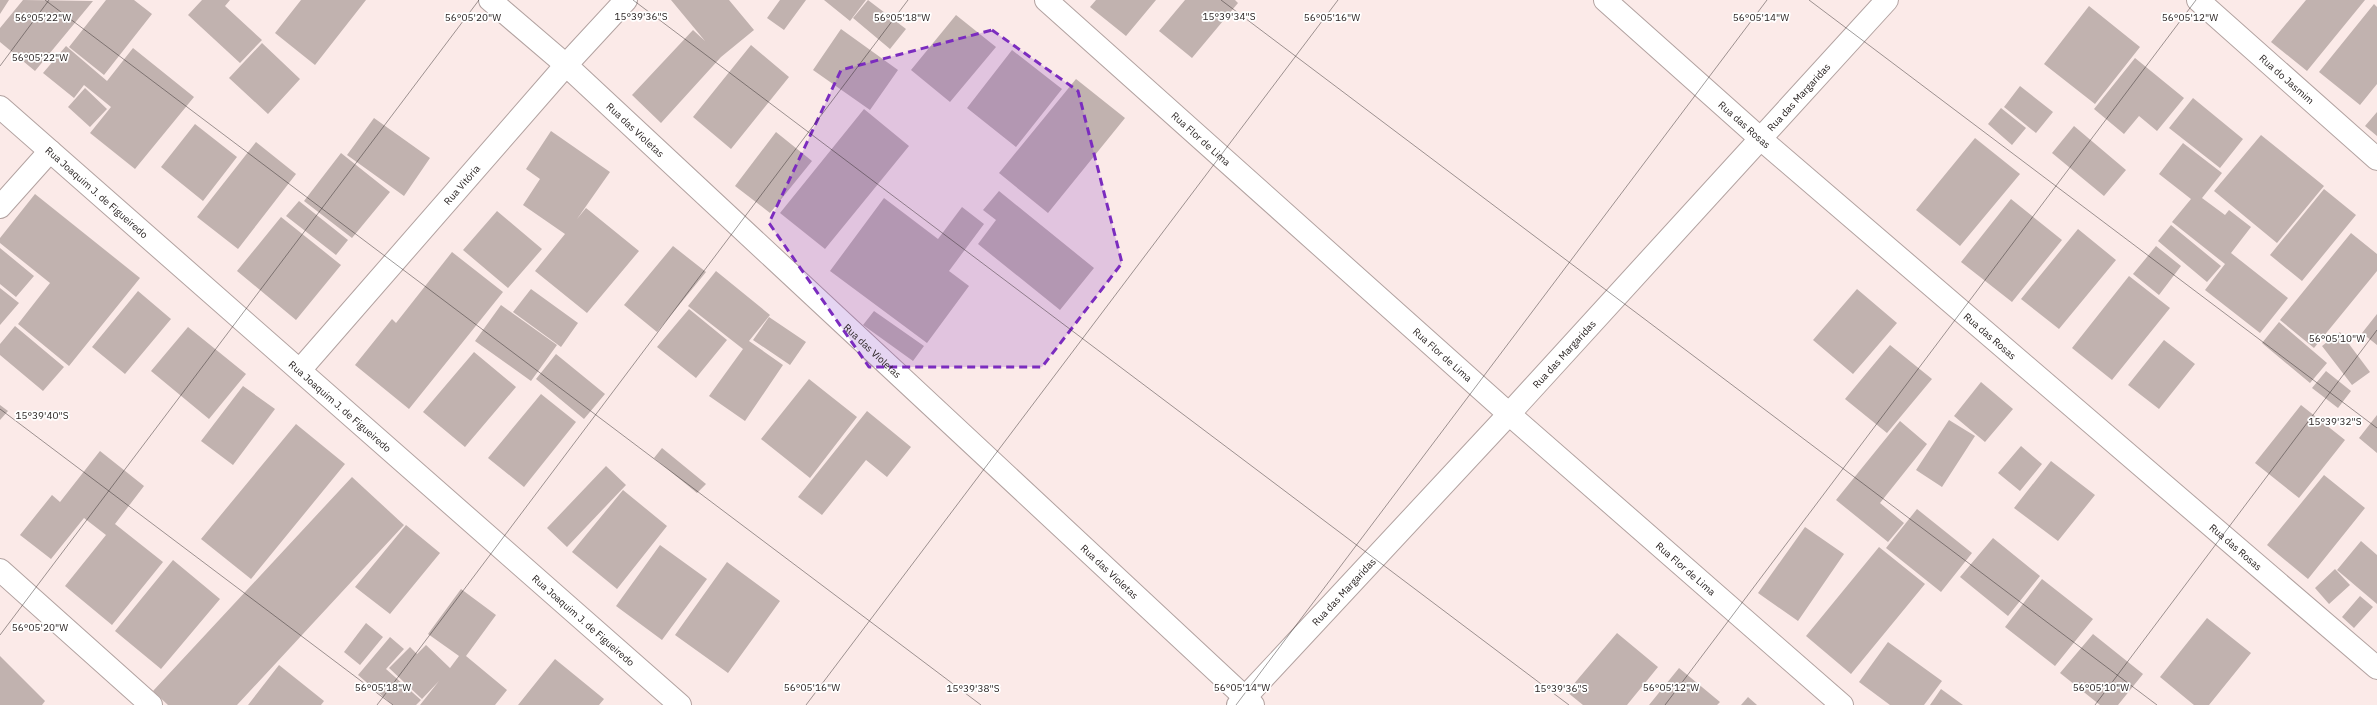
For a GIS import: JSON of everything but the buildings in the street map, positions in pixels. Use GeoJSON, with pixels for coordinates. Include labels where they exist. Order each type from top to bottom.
{"type":"FeatureCollection","features":[{"type":"Feature","properties":{"kind":"street","name":"Rua das Violetas"},"geometry":{"type":"LineString","coordinates":[[490,0],[566,65],[1245,703]]}},
{"type":"Feature","properties":{"kind":"street","name":"Rua Vitória"},"geometry":{"type":"LineString","coordinates":[[300,370],[566,65],[626,0]]}},
{"type":"Feature","properties":{"kind":"street","name":"Rua Flor de Lima"},"geometry":{"type":"LineString","coordinates":[[1046,0],[1510,414],[1842,705]]}},
{"type":"Feature","properties":{"kind":"street","name":"Rua das Rosas"},"geometry":{"type":"LineString","coordinates":[[1605,0],[1762,140],[2377,668]]}},
{"type":"Feature","properties":{"kind":"street","name":"Rua das Margaridas"},"geometry":{"type":"LineString","coordinates":[[1245,703],[1762,140],[1887,0]]}},
{"type":"Feature","properties":{"kind":"street","name":"Rua do Jasmim"},"geometry":{"type":"LineString","coordinates":[[2198,0],[2377,159]]}},
{"type":"Feature","properties":{"kind":"street","name":"Rua Joaquim J. de Figueiredo"},"geometry":{"type":"LineString","coordinates":[[0,107],[300,370],[666,701]]}},
{"type":"Feature","properties":{"kind":"street"},"geometry":{"type":"LineString","coordinates":[[0,207],[50,151]]}},
{"type":"Feature","properties":{"kind":"street"},"geometry":{"type":"LineString","coordinates":[[0,570],[151,705]]}},
{"type":"Feature","properties":{"kind":"highlighted area"},"geometry":{"type":"Polygon","coordinates":[[[992,30],[1078,91],[1122,263],[1042,367],[869,367],[769,223],[841,70],[992,30]]]}}]}
